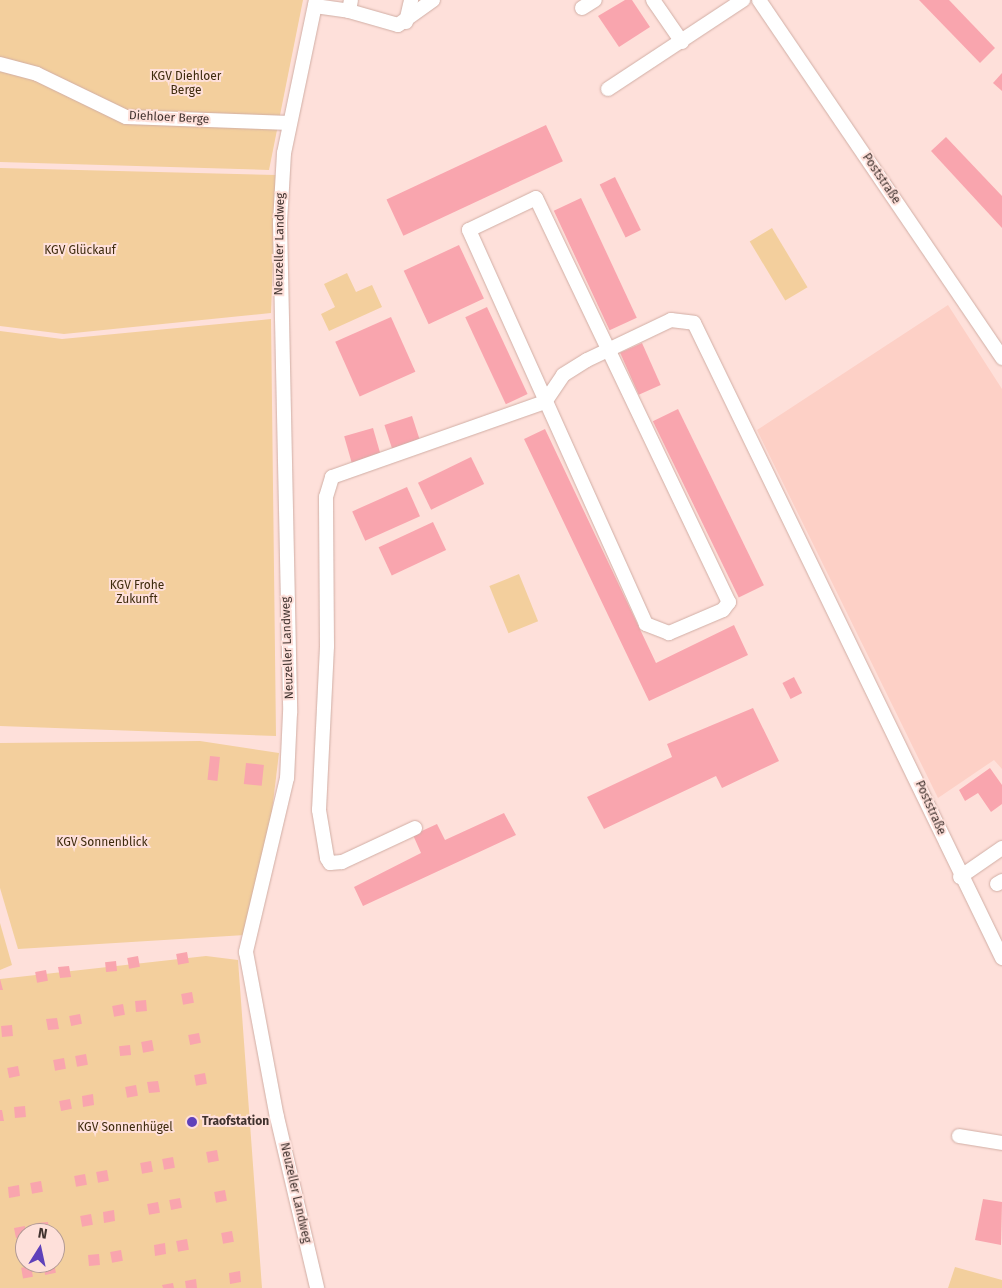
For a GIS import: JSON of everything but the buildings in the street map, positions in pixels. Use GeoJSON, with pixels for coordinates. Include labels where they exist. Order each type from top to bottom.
{"type":"FeatureCollection","features":[{"type":"Feature","properties":{"kind":"street"},"geometry":{"type":"LineString","coordinates":[[406,22],[411,0]]}},
{"type":"Feature","properties":{"kind":"street"},"geometry":{"type":"LineString","coordinates":[[315,3],[350,5],[398,24],[406,22],[433,0]]}},
{"type":"Feature","properties":{"kind":"street"},"geometry":{"type":"LineString","coordinates":[[582,8],[595,0]]}},
{"type":"Feature","properties":{"kind":"street"},"geometry":{"type":"LineString","coordinates":[[653,0],[682,42]]}},
{"type":"Feature","properties":{"kind":"street"},"geometry":{"type":"LineString","coordinates":[[608,89],[743,0]]}},
{"type":"Feature","properties":{"kind":"street","name":"Poststraße"},"geometry":{"type":"LineString","coordinates":[[760,0],[1000,352]]}},
{"type":"Feature","properties":{"kind":"street","name":"Neuzeller Landweg"},"geometry":{"type":"LineString","coordinates":[[315,3],[290,123],[281,181],[279,285],[289,740],[287,778],[246,952],[277,1117],[316,1288]]}},
{"type":"Feature","properties":{"kind":"street","name":"Diehloer Berge"},"geometry":{"type":"LineString","coordinates":[[0,64],[37,74],[126,117],[290,123]]}},
{"type":"Feature","properties":{"kind":"street"},"geometry":{"type":"LineString","coordinates":[[536,198],[608,350],[729,602],[724,610],[669,634],[646,624],[469,230],[536,198]]}},
{"type":"Feature","properties":{"kind":"street","name":"Poststraße"},"geometry":{"type":"LineString","coordinates":[[608,350],[671,320],[694,323],[897,740],[960,877],[1002,958]]}},
{"type":"Feature","properties":{"kind":"street"},"geometry":{"type":"LineString","coordinates":[[415,828],[342,862],[330,863],[327,858],[319,810],[327,646],[326,497],[332,476],[545,402],[563,376],[608,350]]}},
{"type":"Feature","properties":{"kind":"street"},"geometry":{"type":"LineString","coordinates":[[960,877],[1002,848]]}},
{"type":"Feature","properties":{"kind":"street"},"geometry":{"type":"LineString","coordinates":[[959,1136],[1002,1143]]}},
{"type":"Feature","properties":{"kind":"shaded area"},"geometry":{"type":"Polygon","coordinates":[[[948,305],[1002,389],[1002,769],[994,760],[938,798],[757,430],[948,305]]]}},
{"type":"Feature","properties":{"kind":"green space","name":"KGV Diehloer Berge"},"geometry":{"type":"Polygon","coordinates":[[[0,0],[303,0],[269,170],[0,162],[0,0]]]}},
{"type":"Feature","properties":{"kind":"green space","name":"KGV Glückauf"},"geometry":{"type":"Polygon","coordinates":[[[0,168],[276,175],[271,313],[64,334],[0,326],[0,168]]]}},
{"type":"Feature","properties":{"kind":"green space"},"geometry":{"type":"Polygon","coordinates":[[[772,228],[808,287],[785,301],[750,241],[772,228]]]}},
{"type":"Feature","properties":{"kind":"green space"},"geometry":{"type":"Polygon","coordinates":[[[347,273],[356,292],[372,285],[382,307],[329,331],[321,314],[335,307],[324,284],[347,273]]]}},
{"type":"Feature","properties":{"kind":"green space","name":"KGV Frohe Zukunft"},"geometry":{"type":"Polygon","coordinates":[[[271,319],[276,736],[0,726],[0,331],[62,339],[271,319]]]}},
{"type":"Feature","properties":{"kind":"green space"},"geometry":{"type":"Polygon","coordinates":[[[519,574],[538,621],[508,633],[489,586],[519,574]]]}},
{"type":"Feature","properties":{"kind":"green space","name":"KGV Sonnenblick"},"geometry":{"type":"Polygon","coordinates":[[[200,741],[279,753],[268,844],[245,935],[18,949],[0,888],[0,743],[200,741]]]}},
{"type":"Feature","properties":{"kind":"green space"},"geometry":{"type":"Polygon","coordinates":[[[0,923],[12,965],[0,970],[0,923]]]}},
{"type":"Feature","properties":{"kind":"green space","name":"KGV Sonnenhügel"},"geometry":{"type":"Polygon","coordinates":[[[206,956],[238,960],[262,1288],[0,1288],[0,979],[206,956]]]}},
{"type":"Feature","properties":{"kind":"green space"},"geometry":{"type":"Polygon","coordinates":[[[955,1267],[1002,1280],[1002,1288],[948,1288],[955,1267]]]}},
{"type":"Feature","properties":{"kind":"place","name":"Traofstation"},"geometry":{"type":"Point","coordinates":[192,1122]}}]}
